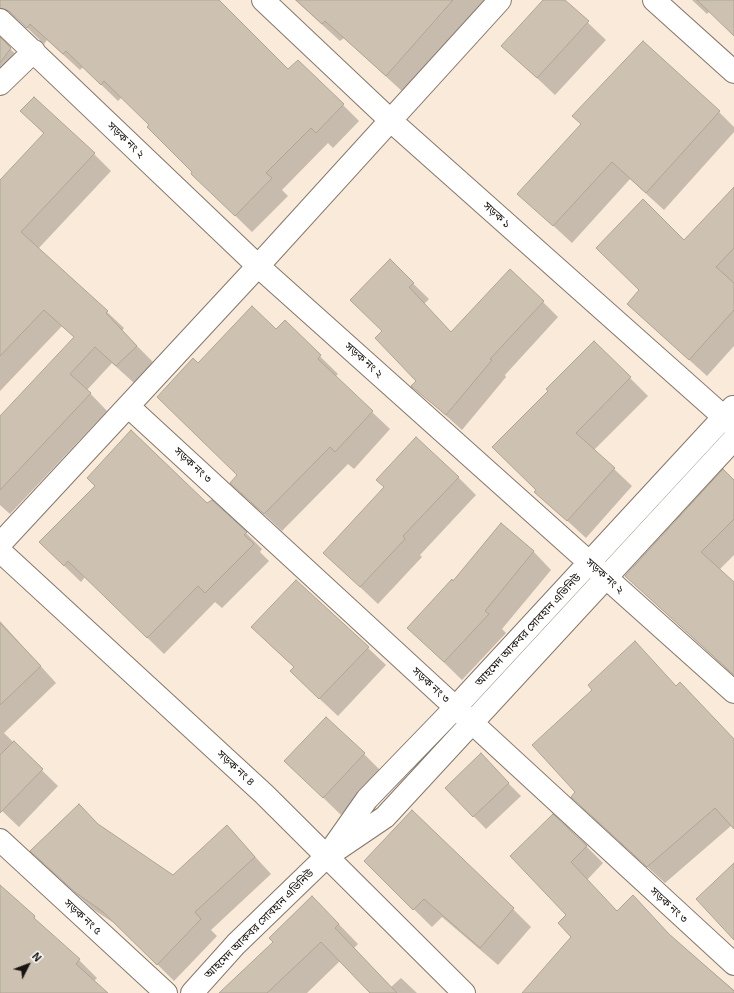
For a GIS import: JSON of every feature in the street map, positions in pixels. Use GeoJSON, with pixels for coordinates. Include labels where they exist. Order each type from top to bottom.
{"type":"FeatureCollection","features":[{"type":"Feature","properties":{"kind":"street","name":"সড়ক ১"},"geometry":{"type":"LineString","coordinates":[[263,0],[390,120],[731,417]]}},
{"type":"Feature","properties":{"kind":"street"},"geometry":{"type":"LineString","coordinates":[[0,544],[258,266],[500,0]]}},
{"type":"Feature","properties":{"kind":"street"},"geometry":{"type":"LineString","coordinates":[[654,0],[734,72]]}},
{"type":"Feature","properties":{"kind":"street","name":"সড়ক নং ২"},"geometry":{"type":"LineString","coordinates":[[0,20],[258,266],[734,692]]}},
{"type":"Feature","properties":{"kind":"street"},"geometry":{"type":"LineString","coordinates":[[0,84],[34,51]]}},
{"type":"Feature","properties":{"kind":"street","name":"সড়ক নং ৩"},"geometry":{"type":"LineString","coordinates":[[128,406],[734,964]]}},
{"type":"Feature","properties":{"kind":"street","name":"আহমেদ আকবর সোবহান এভিনিউ"},"geometry":{"type":"LineString","coordinates":[[192,993],[236,944],[326,856],[367,799],[455,708],[590,562],[731,417]]}},
{"type":"Feature","properties":{"kind":"street","name":"আহমেদ আকবর সোবহান এভিনিউ"},"geometry":{"type":"LineString","coordinates":[[326,856],[385,816],[734,439]]}},
{"type":"Feature","properties":{"kind":"street","name":"সড়ক নং ৪"},"geometry":{"type":"LineString","coordinates":[[0,551],[264,794],[464,993]]}},
{"type":"Feature","properties":{"kind":"street","name":"সড়ক নং ৫"},"geometry":{"type":"LineString","coordinates":[[0,840],[166,993]]}},
{"type":"Feature","properties":{"kind":"building"},"geometry":{"type":"Polygon","coordinates":[[[0,0],[219,0],[288,69],[298,60],[344,104],[316,133],[311,128],[266,173],[272,178],[235,216],[191,174],[192,172],[147,127],[149,125],[104,81],[101,85],[66,51],[63,54],[30,24],[27,28],[9,11],[0,8],[0,0]]]}},
{"type":"Feature","properties":{"kind":"building"},"geometry":{"type":"Polygon","coordinates":[[[296,0],[453,0],[386,76],[325,21],[322,24],[296,0]]]}},
{"type":"Feature","properties":{"kind":"building"},"geometry":{"type":"Polygon","coordinates":[[[543,0],[565,0],[589,21],[537,78],[501,46],[543,0]]]}},
{"type":"Feature","properties":{"kind":"building"},"geometry":{"type":"Polygon","coordinates":[[[697,0],[734,0],[734,36],[697,0]]]}},
{"type":"Feature","properties":{"kind":"building"},"geometry":{"type":"Polygon","coordinates":[[[0,37],[11,48],[0,63],[0,37]]]}},
{"type":"Feature","properties":{"kind":"building"},"geometry":{"type":"Polygon","coordinates":[[[643,41],[720,111],[646,193],[612,162],[553,226],[517,194],[581,124],[572,116],[643,41]]]}},
{"type":"Feature","properties":{"kind":"building"},"geometry":{"type":"Polygon","coordinates":[[[34,97],[95,153],[21,232],[108,311],[106,313],[137,346],[116,366],[95,347],[70,374],[91,393],[0,490],[0,416],[74,337],[44,310],[0,356],[0,180],[44,133],[20,111],[34,97]]]}},
{"type":"Feature","properties":{"kind":"building"},"geometry":{"type":"Polygon","coordinates":[[[734,187],[734,248],[716,267],[734,283],[734,310],[689,360],[627,304],[639,290],[596,248],[643,199],[684,240],[734,187]]]}},
{"type":"Feature","properties":{"kind":"building"},"geometry":{"type":"Polygon","coordinates":[[[390,259],[414,283],[409,287],[451,332],[510,269],[544,301],[490,359],[492,360],[446,415],[411,386],[416,381],[375,338],[382,331],[350,300],[390,259]]]}},
{"type":"Feature","properties":{"kind":"building"},"geometry":{"type":"Polygon","coordinates":[[[252,306],[276,329],[285,320],[321,355],[318,359],[373,411],[335,452],[330,447],[264,514],[230,483],[237,475],[157,397],[193,358],[198,363],[252,306]]]}},
{"type":"Feature","properties":{"kind":"building"},"geometry":{"type":"Polygon","coordinates":[[[594,341],[631,377],[576,433],[615,468],[567,521],[534,492],[536,490],[492,447],[548,391],[546,389],[594,341]]]}},
{"type":"Feature","properties":{"kind":"building"},"geometry":{"type":"Polygon","coordinates":[[[131,430],[207,503],[212,500],[247,532],[244,535],[254,544],[205,593],[198,586],[147,638],[68,561],[64,566],[39,542],[95,486],[87,478],[131,430]]]}},
{"type":"Feature","properties":{"kind":"building"},"geometry":{"type":"Polygon","coordinates":[[[416,437],[459,477],[403,536],[405,539],[360,587],[323,553],[384,487],[376,480],[416,437]]]}},
{"type":"Feature","properties":{"kind":"building"},"geometry":{"type":"Polygon","coordinates":[[[723,469],[734,480],[734,519],[701,552],[734,582],[734,675],[625,576],[723,469]]]}},
{"type":"Feature","properties":{"kind":"building"},"geometry":{"type":"Polygon","coordinates":[[[501,523],[534,551],[485,611],[489,614],[444,662],[407,628],[452,579],[453,581],[501,523]]]}},
{"type":"Feature","properties":{"kind":"building"},"geometry":{"type":"Polygon","coordinates":[[[296,580],[369,647],[319,699],[290,671],[294,667],[251,627],[296,580]]]}},
{"type":"Feature","properties":{"kind":"building"},"geometry":{"type":"Polygon","coordinates":[[[0,623],[41,666],[0,705],[0,623]]]}},
{"type":"Feature","properties":{"kind":"building"},"geometry":{"type":"Polygon","coordinates":[[[635,641],[676,686],[680,682],[734,739],[734,829],[715,808],[647,867],[571,797],[575,792],[532,745],[592,690],[588,685],[635,641]]]}},
{"type":"Feature","properties":{"kind":"building"},"geometry":{"type":"Polygon","coordinates":[[[326,717],[365,753],[323,798],[284,761],[326,717]]]}},
{"type":"Feature","properties":{"kind":"building"},"geometry":{"type":"Polygon","coordinates":[[[14,741],[43,769],[0,813],[0,755],[14,741]]]}},
{"type":"Feature","properties":{"kind":"building"},"geometry":{"type":"Polygon","coordinates":[[[481,753],[509,783],[473,817],[445,788],[481,753]]]}},
{"type":"Feature","properties":{"kind":"building"},"geometry":{"type":"Polygon","coordinates":[[[79,804],[98,824],[173,875],[227,825],[255,857],[195,912],[201,919],[157,965],[102,911],[76,893],[30,851],[79,804]]]}},
{"type":"Feature","properties":{"kind":"building"},"geometry":{"type":"Polygon","coordinates":[[[412,810],[514,908],[480,948],[424,899],[413,910],[364,861],[412,810]]]}},
{"type":"Feature","properties":{"kind":"building"},"geometry":{"type":"Polygon","coordinates":[[[553,814],[587,846],[571,862],[617,911],[633,895],[669,934],[734,991],[734,993],[522,993],[571,937],[558,923],[566,915],[510,856],[553,814]]]}},
{"type":"Feature","properties":{"kind":"building"},"geometry":{"type":"Polygon","coordinates":[[[734,863],[734,940],[696,899],[734,863]]]}},
{"type":"Feature","properties":{"kind":"building"},"geometry":{"type":"Polygon","coordinates":[[[0,885],[80,959],[76,964],[108,993],[0,993],[0,885]]]}},
{"type":"Feature","properties":{"kind":"building"},"geometry":{"type":"Polygon","coordinates":[[[312,896],[339,924],[335,928],[397,993],[370,993],[321,942],[267,993],[219,993],[273,942],[269,938],[312,896]]]}}]}
